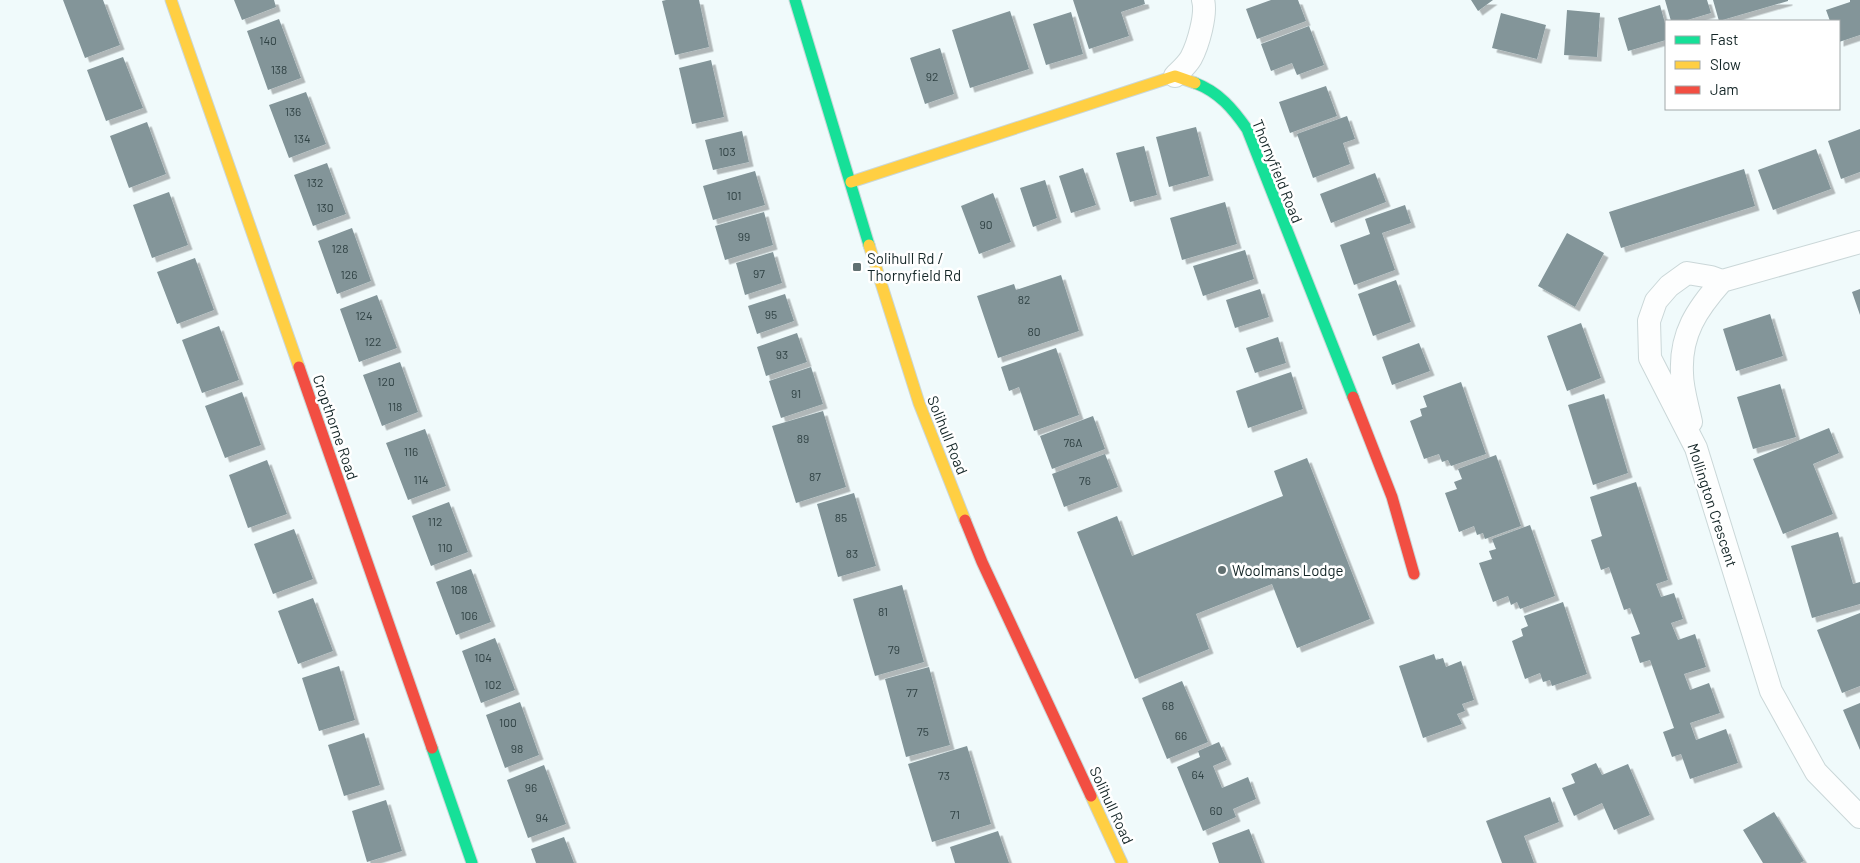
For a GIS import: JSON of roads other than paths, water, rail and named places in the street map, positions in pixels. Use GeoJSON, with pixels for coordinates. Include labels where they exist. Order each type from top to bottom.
{"type":"FeatureCollection","features":[{"type":"Feature","properties":{"kind":"street","name":"Cropthorne Road"},"geometry":{"type":"LineString","coordinates":[[171,0],[472,863]]}},
{"type":"Feature","properties":{"kind":"street","name":"Solihull Road"},"geometry":{"type":"LineString","coordinates":[[795,0],[889,312],[922,412],[982,562],[1122,863]]}},
{"type":"Feature","properties":{"kind":"street"},"geometry":{"type":"LineString","coordinates":[[851,182],[1175,76],[1190,60],[1197,44],[1205,7],[1203,0]]}},
{"type":"Feature","properties":{"kind":"street","name":"Thornyfield Road"},"geometry":{"type":"LineString","coordinates":[[1175,76],[1198,83],[1215,92],[1233,108],[1247,129],[1392,497],[1414,574]]}},
{"type":"Feature","properties":{"kind":"street"},"geometry":{"type":"LineString","coordinates":[[1696,448],[1682,374],[1683,352],[1687,333],[1695,314],[1722,281],[1860,242]]}},
{"type":"Feature","properties":{"kind":"street","name":"Mollington Crescent"},"geometry":{"type":"LineString","coordinates":[[1722,281],[1687,273],[1669,286],[1656,301],[1650,320],[1650,358],[1696,448],[1771,691],[1816,772],[1860,817]]}},
{"type":"Feature","properties":{"kind":"place","name":"Solihull Rd / Thornyfield Rd"},"geometry":{"type":"Point","coordinates":[857,267]}},
{"type":"Feature","properties":{"kind":"place","name":"Woolmans Lodge"},"geometry":{"type":"Point","coordinates":[1222,570]}}]}
